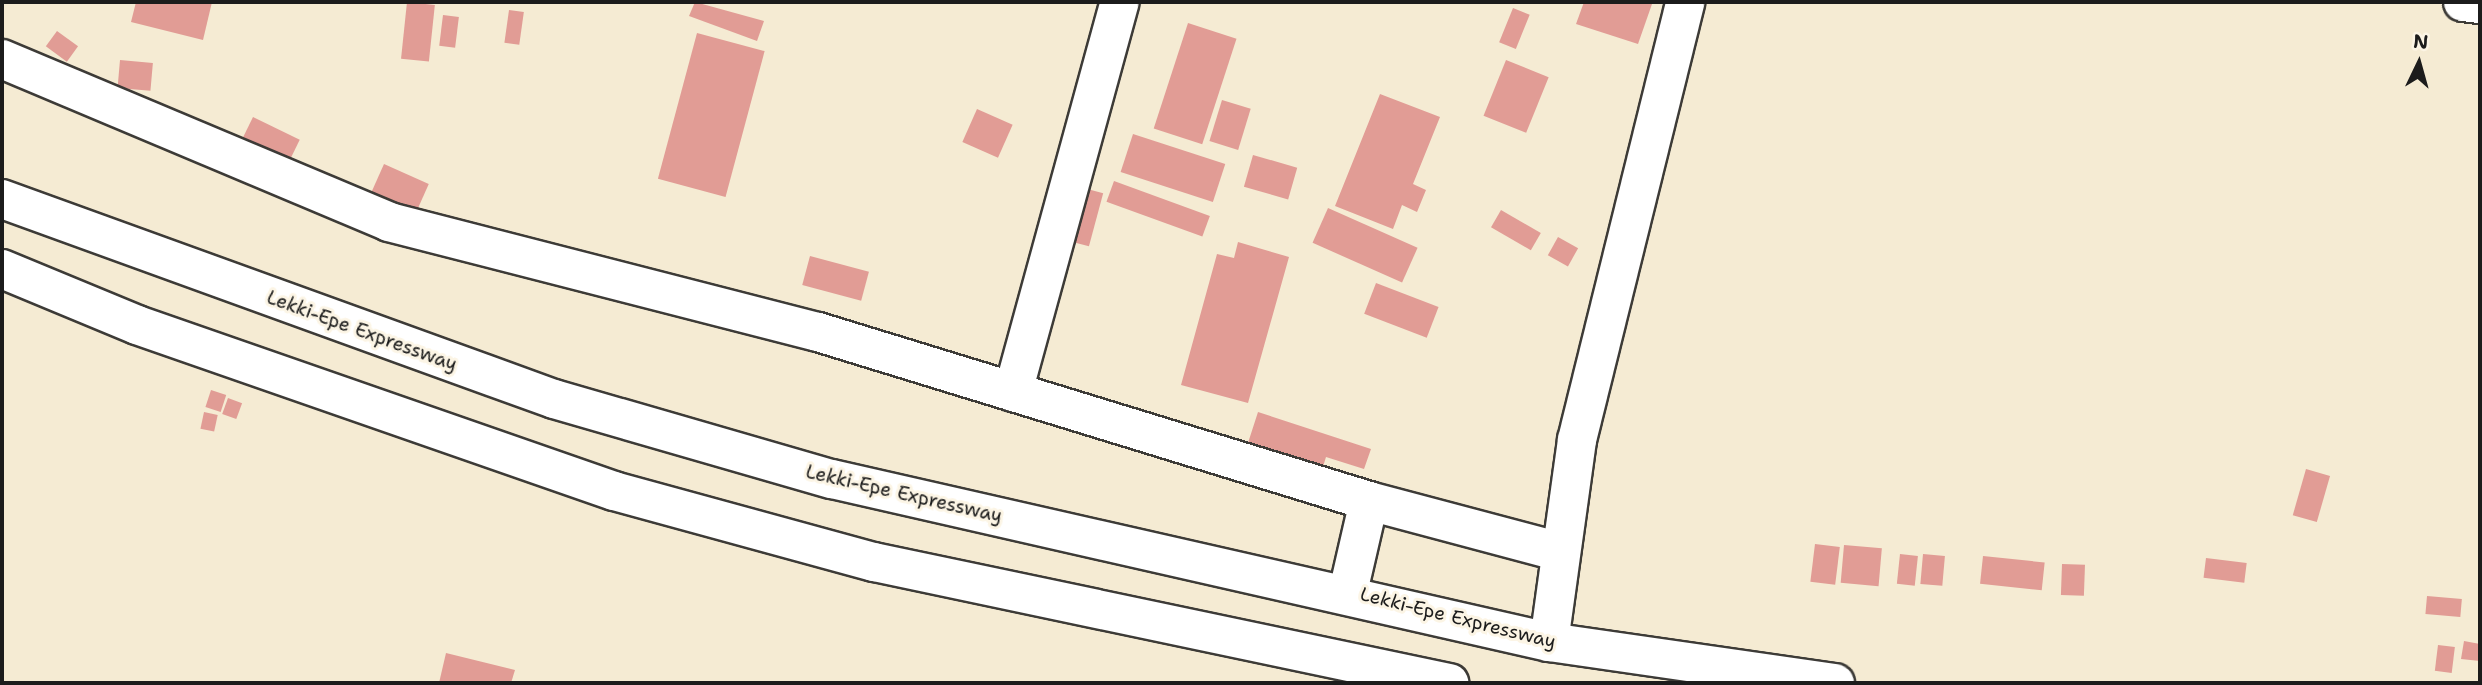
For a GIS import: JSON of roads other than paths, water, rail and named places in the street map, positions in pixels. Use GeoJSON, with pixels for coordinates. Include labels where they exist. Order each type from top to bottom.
{"type":"FeatureCollection","features":[{"type":"Feature","properties":{"kind":"main road"},"geometry":{"type":"LineString","coordinates":[[1013,393],[1120,2]]}},
{"type":"Feature","properties":{"kind":"main road"},"geometry":{"type":"LineString","coordinates":[[1549,642],[1557,551],[1577,440],[1685,2]]}},
{"type":"Feature","properties":{"kind":"main road"},"geometry":{"type":"LineString","coordinates":[[2463,2],[2480,4]]}},
{"type":"Feature","properties":{"kind":"main road"},"geometry":{"type":"LineString","coordinates":[[2,59],[389,222],[818,332],[1369,501],[1557,551]]}},
{"type":"Feature","properties":{"kind":"main road","name":"Lekki-Epe Expressway"},"geometry":{"type":"LineString","coordinates":[[2,199],[567,403],[832,480],[1349,592],[1549,642],[1835,683]]}},
{"type":"Feature","properties":{"kind":"main road"},"geometry":{"type":"LineString","coordinates":[[2,269],[136,325],[614,491],[874,562],[1448,683]]}},
{"type":"Feature","properties":{"kind":"main road"},"geometry":{"type":"LineString","coordinates":[[1349,592],[1369,501]]}}]}
